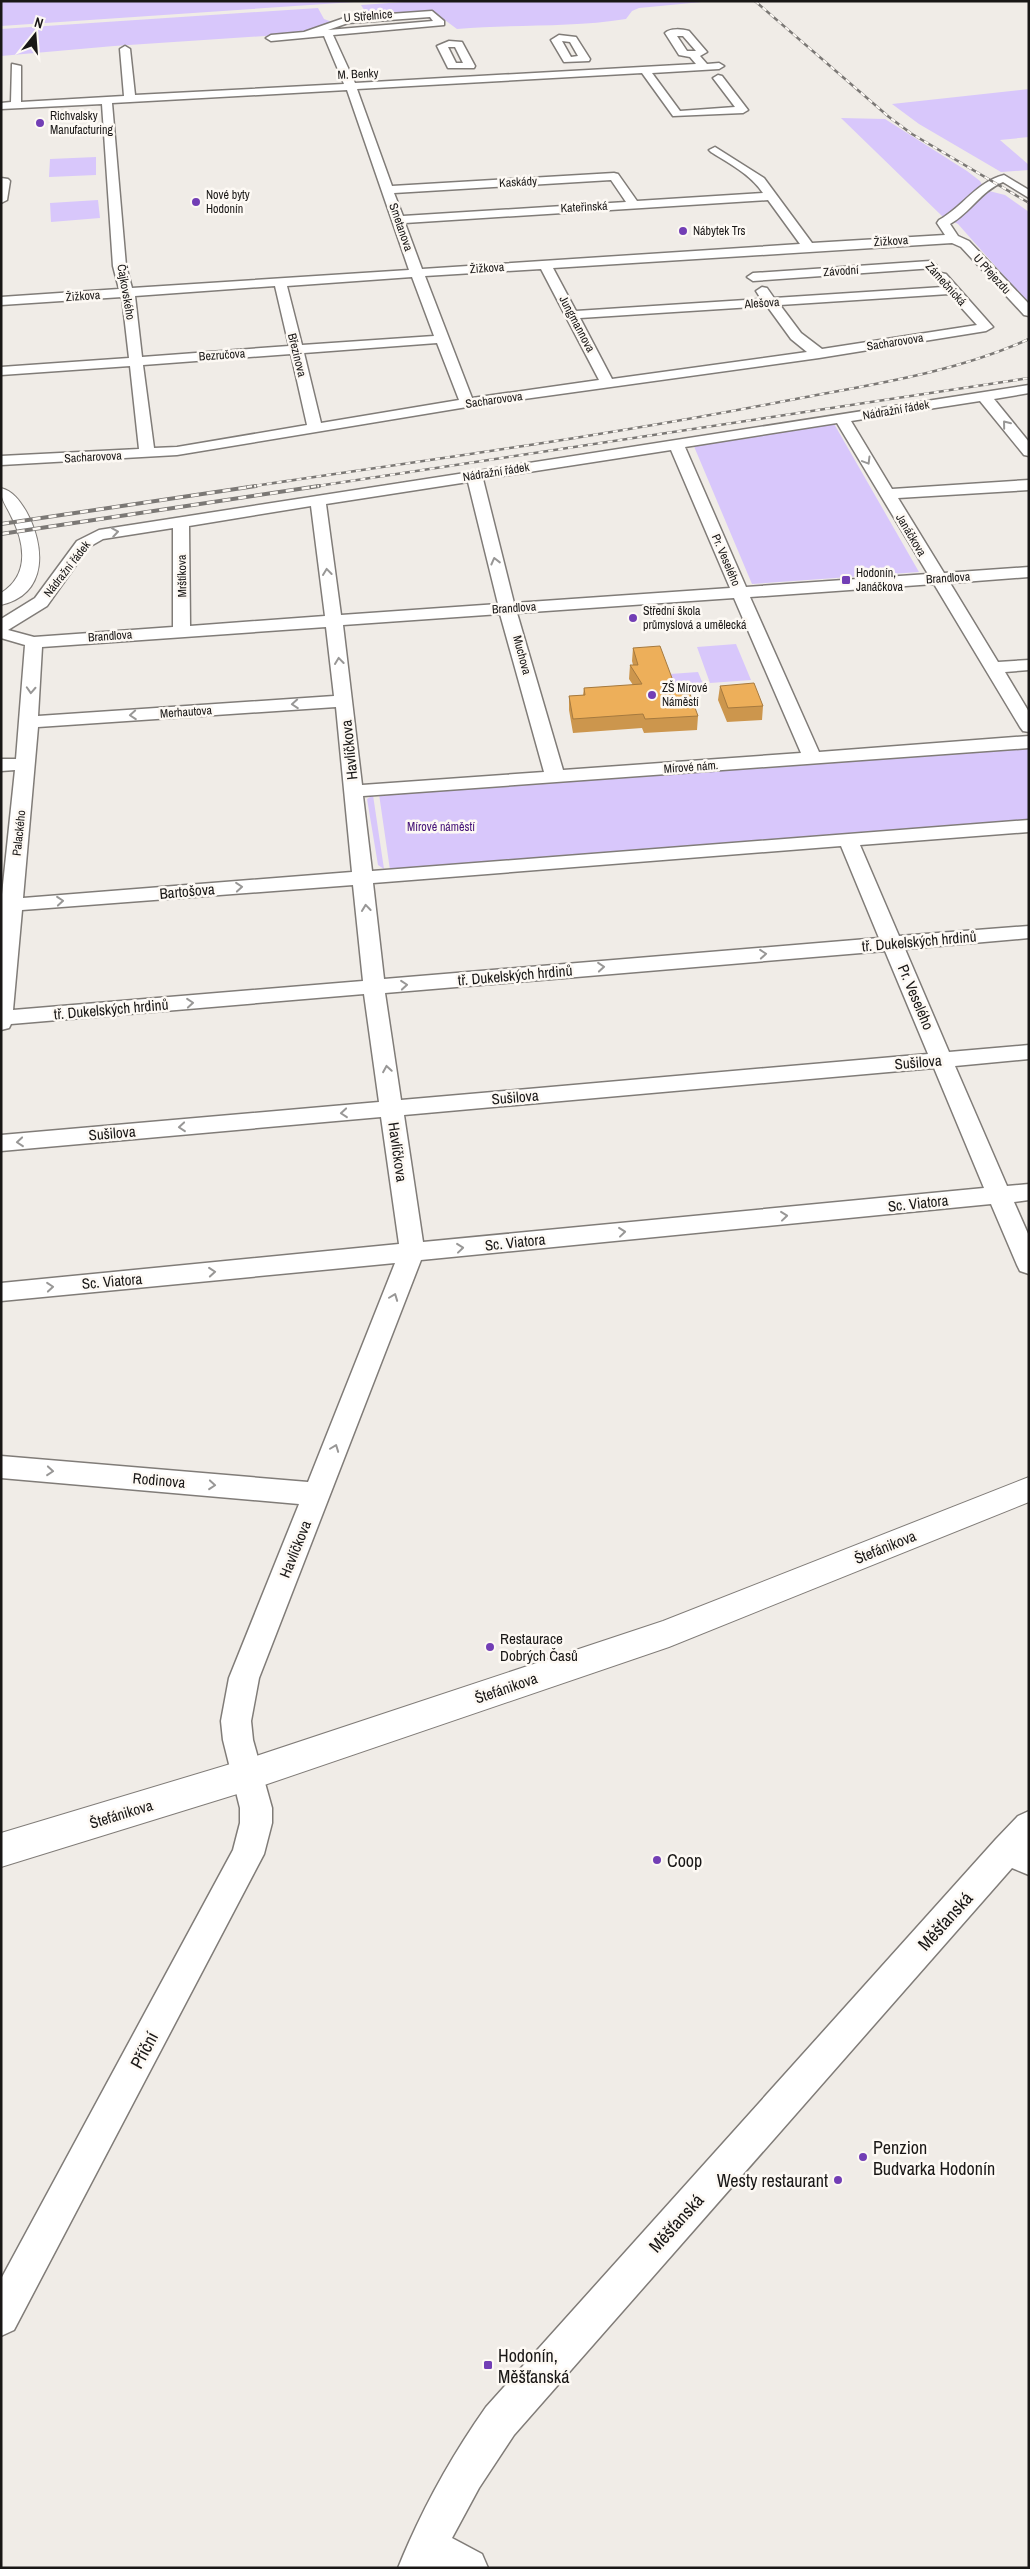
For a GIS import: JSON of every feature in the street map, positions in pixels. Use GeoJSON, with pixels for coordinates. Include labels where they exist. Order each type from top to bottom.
{"type":"FeatureCollection","features":[{"type":"Feature","properties":{"kind":"main road"},"geometry":{"type":"LineString","coordinates":[[1,493],[8,497],[17,510],[31,547],[32,561],[25,580],[15,591],[1,600]]}},
{"type":"Feature","properties":{"kind":"main road","name":"Štefánikova"},"geometry":{"type":"LineString","coordinates":[[1,1850],[247,1775],[669,1633],[1029,1489]]}},
{"type":"Feature","properties":{"kind":"street","name":"U Střelnice"},"geometry":{"type":"LineString","coordinates":[[271,38],[441,23],[432,14],[356,19],[341,21],[305,34]]}},
{"type":"Feature","properties":{"kind":"street"},"geometry":{"type":"LineString","coordinates":[[666,21],[676,32]]}},
{"type":"Feature","properties":{"kind":"street"},"geometry":{"type":"LineString","coordinates":[[676,32],[686,33],[702,52],[693,55],[683,53],[670,34],[676,32]]}},
{"type":"Feature","properties":{"kind":"street","name":"Smetanova"},"geometry":{"type":"LineString","coordinates":[[327,33],[350,87],[417,273],[467,403]]}},
{"type":"Feature","properties":{"kind":"street"},"geometry":{"type":"LineString","coordinates":[[443,34],[449,44]]}},
{"type":"Feature","properties":{"kind":"street"},"geometry":{"type":"LineString","coordinates":[[458,44],[470,66],[463,67],[452,66],[442,46],[458,44]]}},
{"type":"Feature","properties":{"kind":"street"},"geometry":{"type":"LineString","coordinates":[[125,49],[130,99]]}},
{"type":"Feature","properties":{"kind":"street"},"geometry":{"type":"LineString","coordinates":[[693,55],[704,67]]}},
{"type":"Feature","properties":{"kind":"street"},"geometry":{"type":"LineString","coordinates":[[578,61],[587,74]]}},
{"type":"Feature","properties":{"kind":"street"},"geometry":{"type":"LineString","coordinates":[[16,66],[16,106]]}},
{"type":"Feature","properties":{"kind":"street","name":"M. Benky"},"geometry":{"type":"LineString","coordinates":[[1,106],[719,66]]}},
{"type":"Feature","properties":{"kind":"street"},"geometry":{"type":"LineString","coordinates":[[463,67],[468,80]]}},
{"type":"Feature","properties":{"kind":"street"},"geometry":{"type":"LineString","coordinates":[[645,70],[677,114],[743,110],[718,78]]}},
{"type":"Feature","properties":{"kind":"street","name":"Čajkovského"},"geometry":{"type":"LineString","coordinates":[[107,100],[107,138],[119,237],[122,285],[128,293],[147,454]]}},
{"type":"Feature","properties":{"kind":"street"},"geometry":{"type":"LineString","coordinates":[[715,150],[754,175],[808,246]]}},
{"type":"Feature","properties":{"kind":"street","name":"Kaskády"},"geometry":{"type":"LineString","coordinates":[[388,190],[614,176],[632,204]]}},
{"type":"Feature","properties":{"kind":"street"},"geometry":{"type":"LineString","coordinates":[[954,239],[943,223],[953,219],[988,183],[1004,178],[1029,195]]}},
{"type":"Feature","properties":{"kind":"street"},"geometry":{"type":"LineString","coordinates":[[1,182],[4,181],[1,200]]}},
{"type":"Feature","properties":{"kind":"street","name":"Kateřinská"},"geometry":{"type":"LineString","coordinates":[[398,220],[771,196]]}},
{"type":"Feature","properties":{"kind":"street","name":"Žižkova"},"geometry":{"type":"LineString","coordinates":[[1,301],[808,246],[954,239]]}},
{"type":"Feature","properties":{"kind":"street","name":"U Přejezdu"},"geometry":{"type":"LineString","coordinates":[[954,239],[965,244],[1029,312]]}},
{"type":"Feature","properties":{"kind":"street","name":"Zámečnická"},"geometry":{"type":"LineString","coordinates":[[907,240],[986,327]]}},
{"type":"Feature","properties":{"kind":"street"},"geometry":{"type":"LineString","coordinates":[[735,251],[796,336],[819,354]]}},
{"type":"Feature","properties":{"kind":"street","name":"Jungmannova"},"geometry":{"type":"LineString","coordinates":[[545,264],[608,384]]}},
{"type":"Feature","properties":{"kind":"street","name":"Závodní"},"geometry":{"type":"LineString","coordinates":[[752,277],[930,265]]}},
{"type":"Feature","properties":{"kind":"street","name":"Březinova"},"geometry":{"type":"LineString","coordinates":[[280,282],[315,428]]}},
{"type":"Feature","properties":{"kind":"street","name":"Alešova"},"geometry":{"type":"LineString","coordinates":[[572,315],[952,290]]}},
{"type":"Feature","properties":{"kind":"street","name":"Sacharovova"},"geometry":{"type":"LineString","coordinates":[[1,461],[147,454],[204,448],[467,403],[819,354],[986,327]]}},
{"type":"Feature","properties":{"kind":"street","name":"Bezručova"},"geometry":{"type":"LineString","coordinates":[[1,371],[443,340]]}},
{"type":"Feature","properties":{"kind":"street","name":"Nádražní řádek"},"geometry":{"type":"LineString","coordinates":[[1,628],[41,602],[88,540],[99,535],[1029,389]]}},
{"type":"Feature","properties":{"kind":"street"},"geometry":{"type":"LineString","coordinates":[[984,396],[1029,452]]}},
{"type":"Feature","properties":{"kind":"street","name":"Janáčkova"},"geometry":{"type":"LineString","coordinates":[[842,419],[1029,727]]}},
{"type":"Feature","properties":{"kind":"street","name":"Pr. Veselého"},"geometry":{"type":"LineString","coordinates":[[676,444],[812,758]]}},
{"type":"Feature","properties":{"kind":"street","name":"Muchova"},"geometry":{"type":"LineString","coordinates":[[474,475],[507,608],[555,776]]}},
{"type":"Feature","properties":{"kind":"street"},"geometry":{"type":"LineString","coordinates":[[887,494],[1029,485]]}},
{"type":"Feature","properties":{"kind":"street","name":"Havlíčkova"},"geometry":{"type":"LineString","coordinates":[[247,1775],[238,1740],[236,1721],[244,1678],[412,1252],[374,988],[344,701],[318,500]]}},
{"type":"Feature","properties":{"kind":"street","name":"Mrštíkova"},"geometry":{"type":"LineString","coordinates":[[181,521],[182,631]]}},
{"type":"Feature","properties":{"kind":"street","name":"Brandlova"},"geometry":{"type":"LineString","coordinates":[[1,633],[34,642],[1029,572]]}},
{"type":"Feature","properties":{"kind":"street","name":"Palackého"},"geometry":{"type":"LineString","coordinates":[[1,1024],[26,764],[34,642]]}},
{"type":"Feature","properties":{"kind":"street"},"geometry":{"type":"LineString","coordinates":[[993,668],[1029,665]]}},
{"type":"Feature","properties":{"kind":"street","name":"Merhautova"},"geometry":{"type":"LineString","coordinates":[[29,722],[344,701]]}},
{"type":"Feature","properties":{"kind":"street","name":"Mírové nám."},"geometry":{"type":"LineString","coordinates":[[354,791],[1029,742]]}},
{"type":"Feature","properties":{"kind":"street"},"geometry":{"type":"LineString","coordinates":[[1,766],[26,764]]}},
{"type":"Feature","properties":{"kind":"street"},"geometry":{"type":"LineString","coordinates":[[362,877],[1029,826]]}},
{"type":"Feature","properties":{"kind":"street","name":"Pr. Veselého"},"geometry":{"type":"LineString","coordinates":[[848,840],[1029,1265]]}},
{"type":"Feature","properties":{"kind":"street","name":"Bartošova"},"geometry":{"type":"LineString","coordinates":[[11,905],[362,877]]}},
{"type":"Feature","properties":{"kind":"street","name":"tř. Dukelských hrdinů"},"geometry":{"type":"LineString","coordinates":[[2,1018],[1029,932]]}},
{"type":"Feature","properties":{"kind":"street","name":"Sušilova"},"geometry":{"type":"LineString","coordinates":[[1,1143],[1029,1052]]}},
{"type":"Feature","properties":{"kind":"street","name":"Sc. Viatora"},"geometry":{"type":"LineString","coordinates":[[1,1292],[1029,1192]]}},
{"type":"Feature","properties":{"kind":"street","name":"Rodinova"},"geometry":{"type":"LineString","coordinates":[[1,1467],[317,1494]]}},
{"type":"Feature","properties":{"kind":"street","name":"Příční"},"geometry":{"type":"LineString","coordinates":[[1,2317],[248,1854],[256,1822],[256,1808],[247,1775]]}},
{"type":"Feature","properties":{"kind":"street","name":"Měšťanská"},"geometry":{"type":"LineString","coordinates":[[422,2557],[462,2476],[500,2421],[1022,1846]]}},
{"type":"Feature","properties":{"kind":"street"},"geometry":{"type":"LineString","coordinates":[[422,2557],[468,2568]]}},
{"type":"Feature","properties":{"kind":"green space"},"geometry":{"type":"Polygon","coordinates":[[[1,1],[369,1],[1,26],[1,1]]]}},
{"type":"Feature","properties":{"kind":"green space"},"geometry":{"type":"Polygon","coordinates":[[[418,1],[712,1],[639,8],[632,11],[626,19],[605,22],[457,29],[434,12],[368,16],[361,5],[418,1]]]}},
{"type":"Feature","properties":{"kind":"green space"},"geometry":{"type":"Polygon","coordinates":[[[318,8],[324,19],[332,22],[294,34],[114,46],[1,56],[1,29],[318,8]]]}},
{"type":"Feature","properties":{"kind":"green space"},"geometry":{"type":"Polygon","coordinates":[[[1029,89],[1029,137],[1000,140],[1029,165],[1029,170],[1001,172],[919,124],[892,104],[1029,89]]]}},
{"type":"Feature","properties":{"kind":"green space"},"geometry":{"type":"Polygon","coordinates":[[[841,118],[885,119],[967,171],[980,181],[985,190],[1005,195],[1029,212],[1029,304],[958,224],[942,216],[841,118]]]}},
{"type":"Feature","properties":{"kind":"green space"},"geometry":{"type":"Polygon","coordinates":[[[96,157],[96,175],[49,177],[50,159],[96,157]]]}},
{"type":"Feature","properties":{"kind":"green space"},"geometry":{"type":"Polygon","coordinates":[[[98,200],[100,218],[51,222],[50,203],[98,200]]]}},
{"type":"Feature","properties":{"kind":"green space"},"geometry":{"type":"Polygon","coordinates":[[[833,422],[919,572],[752,584],[693,444],[833,422]]]}},
{"type":"Feature","properties":{"kind":"green space"},"geometry":{"type":"Polygon","coordinates":[[[736,644],[751,680],[710,683],[697,647],[736,644]]]}},
{"type":"Feature","properties":{"kind":"green space"},"geometry":{"type":"Polygon","coordinates":[[[698,672],[703,684],[674,686],[670,674],[698,672]]]}},
{"type":"Feature","properties":{"kind":"green space","name":"Mírové náměstí"},"geometry":{"type":"Polygon","coordinates":[[[1027,747],[1029,750],[1029,821],[390,870],[379,794],[1027,747]]]}},
{"type":"Feature","properties":{"kind":"green space"},"geometry":{"type":"Polygon","coordinates":[[[373,795],[384,869],[378,865],[367,799],[373,795]]]}},
{"type":"Feature","properties":{"kind":"building"},"geometry":{"type":"Polygon","coordinates":[[[660,646],[678,694],[690,694],[698,716],[645,719],[643,714],[573,719],[569,696],[585,695],[584,688],[642,684],[630,665],[638,665],[633,648],[660,646]]]}},
{"type":"Feature","properties":{"kind":"building"},"geometry":{"type":"Polygon","coordinates":[[[754,683],[763,706],[728,708],[720,686],[754,683]]]}},
{"type":"Feature","properties":{"kind":"railway"},"geometry":{"type":"LineString","coordinates":[[755,1],[889,117],[912,134],[1029,203]]}},
{"type":"Feature","properties":{"kind":"railway"},"geometry":{"type":"LineString","coordinates":[[247,487],[718,414],[940,370],[1000,351],[1029,339]]}},
{"type":"Feature","properties":{"kind":"railway"},"geometry":{"type":"LineString","coordinates":[[311,487],[1029,378]]}},
{"type":"Feature","properties":{"kind":"railway"},"geometry":{"type":"LineString","coordinates":[[1,524],[256,486]]}},
{"type":"Feature","properties":{"kind":"railway"},"geometry":{"type":"LineString","coordinates":[[1,534],[319,486]]}},
{"type":"Feature","properties":{"kind":"place","name":"Richvalsky Manufacturing"},"geometry":{"type":"Point","coordinates":[40,123]}},
{"type":"Feature","properties":{"kind":"place","name":"Nové byty Hodonín"},"geometry":{"type":"Point","coordinates":[196,202]}},
{"type":"Feature","properties":{"kind":"place","name":"Nábytek Trs"},"geometry":{"type":"Point","coordinates":[683,231]}},
{"type":"Feature","properties":{"kind":"place","name":"Hodonín, Janáčkova"},"geometry":{"type":"Point","coordinates":[846,580]}},
{"type":"Feature","properties":{"kind":"place","name":"Střední škola průmyslová a umělecká"},"geometry":{"type":"Point","coordinates":[633,618]}},
{"type":"Feature","properties":{"kind":"place","name":"ZŠ Mírové Náměstí"},"geometry":{"type":"Point","coordinates":[652,695]}},
{"type":"Feature","properties":{"kind":"place","name":"Restaurace Dobrých Časů"},"geometry":{"type":"Point","coordinates":[490,1647]}},
{"type":"Feature","properties":{"kind":"place","name":"Coop"},"geometry":{"type":"Point","coordinates":[657,1860]}},
{"type":"Feature","properties":{"kind":"place","name":"Penzion Budvarka Hodonín"},"geometry":{"type":"Point","coordinates":[863,2157]}},
{"type":"Feature","properties":{"kind":"place","name":"Westy restaurant"},"geometry":{"type":"Point","coordinates":[838,2180]}},
{"type":"Feature","properties":{"kind":"place","name":"Hodonín, Měšťanská"},"geometry":{"type":"Point","coordinates":[488,2365]}}]}
